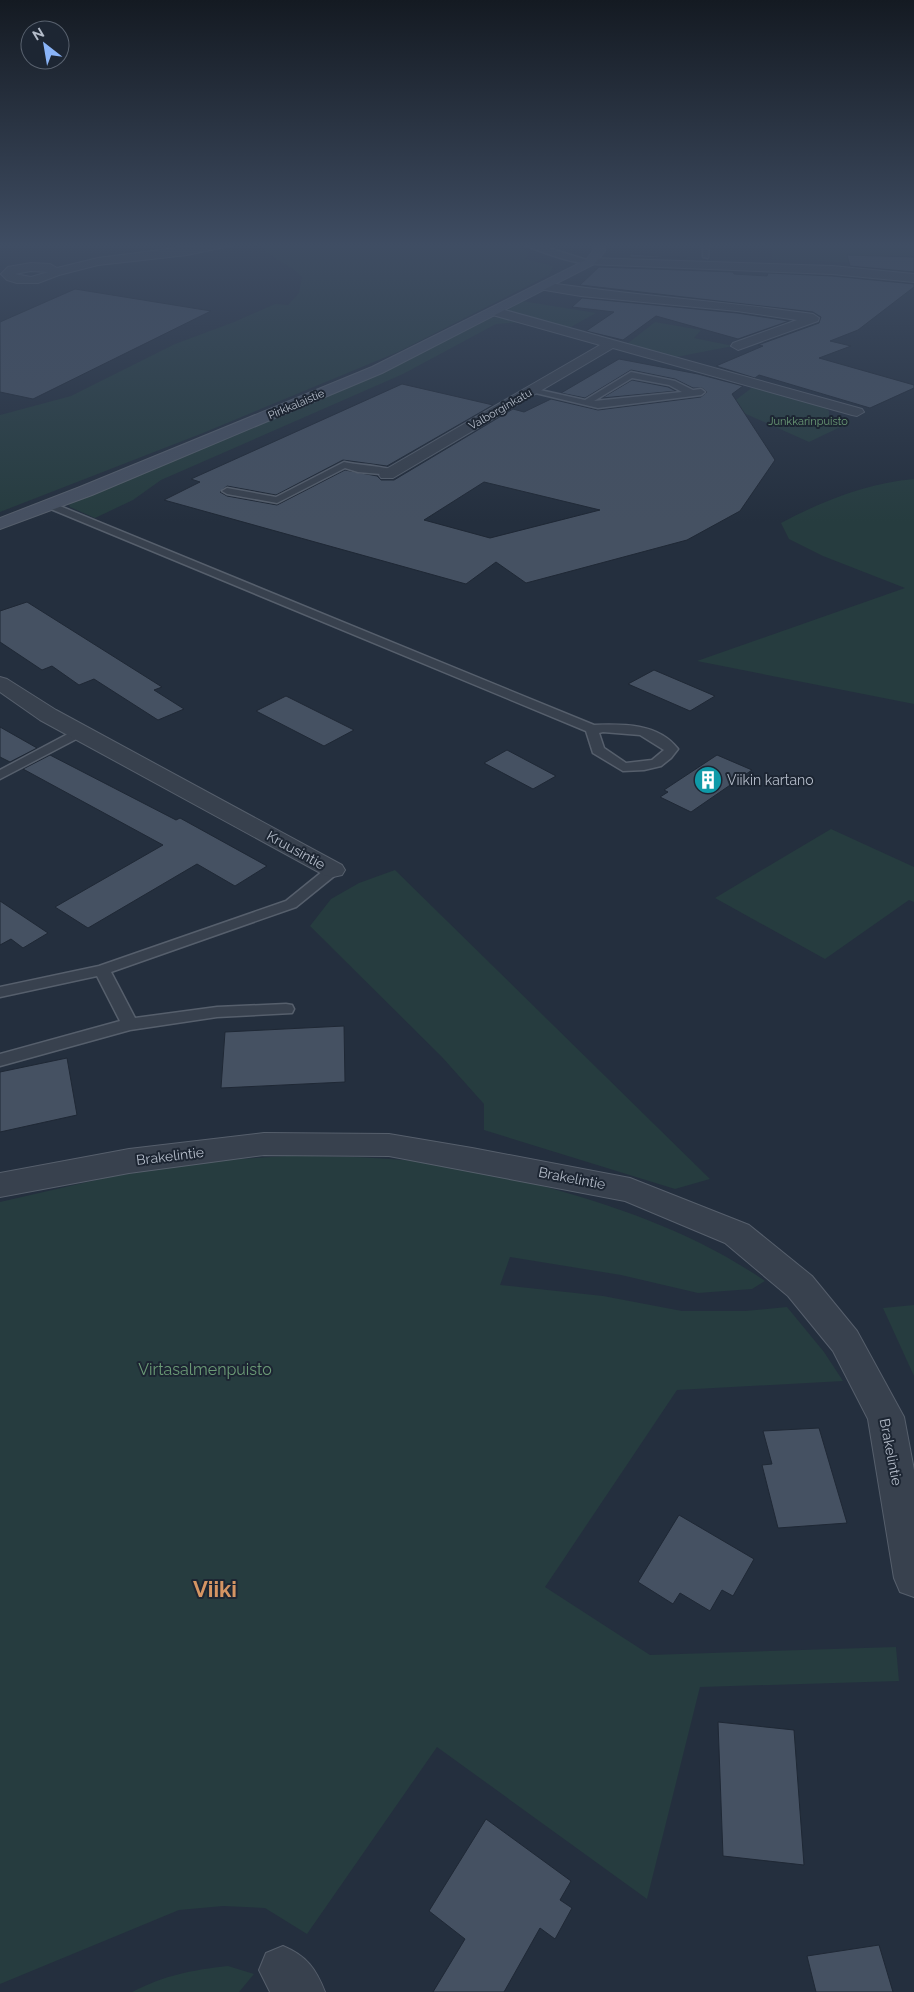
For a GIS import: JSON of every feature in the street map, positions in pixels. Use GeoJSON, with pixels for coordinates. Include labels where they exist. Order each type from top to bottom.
{"type":"FeatureCollection","features":[{"type":"Feature","properties":{"kind":"street","name":"Pirkkalaistie"},"geometry":{"type":"LineString","coordinates":[[0,524],[377,370],[446,336]]}},
{"type":"Feature","properties":{"kind":"street"},"geometry":{"type":"LineString","coordinates":[[582,336],[857,412]]}},
{"type":"Feature","properties":{"kind":"street"},"geometry":{"type":"LineString","coordinates":[[738,346],[765,336]]}},
{"type":"Feature","properties":{"kind":"street","name":"Valborginkatu"},"geometry":{"type":"LineString","coordinates":[[390,473],[612,344]]}},
{"type":"Feature","properties":{"kind":"street","name":"Kruusintie"},"geometry":{"type":"LineString","coordinates":[[0,683],[48,715],[333,870]]}},
{"type":"Feature","properties":{"kind":"street","name":"Brakelintie"},"geometry":{"type":"LineString","coordinates":[[0,1185],[128,1161],[264,1144],[389,1145],[630,1190],[737,1234],[800,1286],[845,1341],[886,1417],[914,1578]]}},
{"type":"Feature","properties":{"kind":"lane"},"geometry":{"type":"LineString","coordinates":[[531,391],[585,403],[613,404],[696,392],[672,383],[631,375],[585,403]]}},
{"type":"Feature","properties":{"kind":"lane"},"geometry":{"type":"LineString","coordinates":[[227,491],[277,500],[344,465],[358,469],[390,473]]}},
{"type":"Feature","properties":{"kind":"lane"},"geometry":{"type":"LineString","coordinates":[[50,505],[592,729],[634,729],[648,732],[664,741],[671,749],[665,759],[656,764],[623,767],[598,750],[592,729]]}},
{"type":"Feature","properties":{"kind":"lane"},"geometry":{"type":"LineString","coordinates":[[0,775],[79,732]]}},
{"type":"Feature","properties":{"kind":"lane","name":"Kruusintie"},"geometry":{"type":"LineString","coordinates":[[0,992],[102,970],[291,904],[333,870]]}},
{"type":"Feature","properties":{"kind":"lane"},"geometry":{"type":"LineString","coordinates":[[102,970],[130,1024]]}},
{"type":"Feature","properties":{"kind":"lane"},"geometry":{"type":"LineString","coordinates":[[0,1060],[130,1024],[217,1012],[286,1009]]}},
{"type":"Feature","properties":{"kind":"green space"},"geometry":{"type":"Polygon","coordinates":[[[197,336],[429,336],[398,352],[203,433],[0,512],[0,415],[71,396],[175,344],[197,336]]]}},
{"type":"Feature","properties":{"kind":"green space"},"geometry":{"type":"Polygon","coordinates":[[[448,336],[474,336],[403,374],[161,480],[133,500],[95,518],[70,507],[69,504],[448,336]]]}},
{"type":"Feature","properties":{"kind":"green space"},"geometry":{"type":"Polygon","coordinates":[[[637,336],[696,336],[694,338],[733,346],[676,357],[627,344],[637,336]]]}},
{"type":"Feature","properties":{"kind":"green space","name":"Junkkarinpuisto"},"geometry":{"type":"Polygon","coordinates":[[[754,386],[823,406],[829,411],[829,416],[851,422],[809,442],[728,406],[754,386]]]}},
{"type":"Feature","properties":{"kind":"green space"},"geometry":{"type":"Polygon","coordinates":[[[914,479],[914,704],[697,661],[905,588],[823,556],[789,539],[781,523],[813,507],[846,494],[880,484],[914,479]]]}},
{"type":"Feature","properties":{"kind":"green space"},"geometry":{"type":"Polygon","coordinates":[[[831,829],[914,867],[914,902],[909,900],[825,959],[715,898],[831,829]]]}},
{"type":"Feature","properties":{"kind":"green space"},"geometry":{"type":"Polygon","coordinates":[[[395,870],[710,1179],[675,1189],[484,1130],[484,1104],[442,1057],[310,926],[331,899],[359,883],[395,870]]]}},
{"type":"Feature","properties":{"kind":"green space","name":"Virtasalmenpuisto"},"geometry":{"type":"Polygon","coordinates":[[[287,1156],[361,1157],[435,1163],[505,1175],[598,1202],[656,1223],[712,1249],[765,1281],[752,1289],[698,1293],[621,1275],[510,1257],[500,1285],[603,1296],[682,1311],[745,1311],[787,1307],[824,1352],[843,1381],[677,1390],[545,1587],[650,1655],[896,1647],[899,1681],[700,1687],[647,1899],[437,1747],[307,1934],[265,1908],[223,1906],[179,1910],[0,1984],[0,1202],[109,1177],[206,1161],[287,1156]]]}},
{"type":"Feature","properties":{"kind":"green space"},"geometry":{"type":"Polygon","coordinates":[[[914,1305],[914,1376],[883,1308],[914,1305]]]}},
{"type":"Feature","properties":{"kind":"green space"},"geometry":{"type":"Polygon","coordinates":[[[228,1966],[254,1974],[239,1992],[132,1992],[156,1981],[179,1974],[228,1966]]]}},
{"type":"Feature","properties":{"kind":"building"},"geometry":{"type":"Polygon","coordinates":[[[0,336],[161,336],[33,399],[0,392],[0,336]]]}},
{"type":"Feature","properties":{"kind":"building"},"geometry":{"type":"Polygon","coordinates":[[[606,336],[629,336],[623,340],[606,336]]]}},
{"type":"Feature","properties":{"kind":"building"},"geometry":{"type":"Polygon","coordinates":[[[727,336],[747,336],[738,339],[727,336]]]}},
{"type":"Feature","properties":{"kind":"building"},"geometry":{"type":"Polygon","coordinates":[[[783,336],[843,336],[830,341],[851,346],[819,358],[914,385],[914,388],[870,408],[759,375],[755,378],[716,366],[763,346],[758,345],[783,336]]]}},
{"type":"Feature","properties":{"kind":"building"},"geometry":{"type":"Polygon","coordinates":[[[619,359],[698,374],[743,386],[732,394],[775,460],[740,511],[687,540],[526,583],[496,562],[466,584],[164,500],[200,482],[191,479],[402,384],[493,405],[387,466],[343,460],[276,495],[227,486],[220,492],[227,496],[277,505],[345,470],[377,476],[381,480],[394,480],[513,409],[524,412],[551,399],[598,410],[701,397],[707,392],[702,388],[693,388],[675,379],[631,370],[585,398],[561,393],[619,359]],[[484,482],[424,520],[490,538],[600,510],[484,482]]]}},
{"type":"Feature","properties":{"kind":"building"},"geometry":{"type":"Polygon","coordinates":[[[632,380],[668,387],[676,391],[602,398],[632,380]]]}},
{"type":"Feature","properties":{"kind":"building"},"geometry":{"type":"Polygon","coordinates":[[[27,602],[162,687],[154,690],[184,709],[158,720],[94,679],[79,685],[52,666],[42,670],[0,642],[0,611],[27,602]]]}},
{"type":"Feature","properties":{"kind":"building"},"geometry":{"type":"Polygon","coordinates":[[[654,670],[715,696],[690,711],[628,684],[654,670]]]}},
{"type":"Feature","properties":{"kind":"building"},"geometry":{"type":"Polygon","coordinates":[[[286,696],[354,730],[324,746],[256,711],[286,696]]]}},
{"type":"Feature","properties":{"kind":"building"},"geometry":{"type":"Polygon","coordinates":[[[0,727],[37,748],[10,762],[0,757],[0,727]]]}},
{"type":"Feature","properties":{"kind":"building"},"geometry":{"type":"Polygon","coordinates":[[[507,750],[556,776],[533,789],[484,763],[507,750]]]}},
{"type":"Feature","properties":{"kind":"building"},"geometry":{"type":"Polygon","coordinates":[[[50,755],[176,820],[180,818],[267,866],[235,886],[197,864],[88,928],[55,907],[163,845],[23,769],[50,755]]]}},
{"type":"Feature","properties":{"kind":"building","name":"Viikin kartano"},"geometry":{"type":"Polygon","coordinates":[[[717,755],[752,770],[691,812],[660,797],[668,792],[664,790],[717,755]]]}},
{"type":"Feature","properties":{"kind":"building"},"geometry":{"type":"Polygon","coordinates":[[[0,901],[48,933],[23,948],[11,939],[0,945],[0,901]]]}},
{"type":"Feature","properties":{"kind":"building"},"geometry":{"type":"Polygon","coordinates":[[[344,1026],[345,1082],[221,1088],[225,1032],[344,1026]]]}},
{"type":"Feature","properties":{"kind":"building"},"geometry":{"type":"Polygon","coordinates":[[[67,1058],[77,1115],[0,1132],[0,1072],[67,1058]]]}},
{"type":"Feature","properties":{"kind":"building"},"geometry":{"type":"Polygon","coordinates":[[[819,1428],[847,1523],[778,1528],[762,1465],[772,1464],[763,1431],[819,1428]]]}},
{"type":"Feature","properties":{"kind":"building"},"geometry":{"type":"Polygon","coordinates":[[[679,1515],[754,1559],[733,1596],[722,1590],[710,1611],[680,1593],[673,1604],[638,1582],[679,1515]]]}},
{"type":"Feature","properties":{"kind":"building"},"geometry":{"type":"Polygon","coordinates":[[[718,1722],[794,1730],[804,1865],[723,1856],[718,1722]]]}},
{"type":"Feature","properties":{"kind":"building"},"geometry":{"type":"Polygon","coordinates":[[[486,1819],[571,1881],[560,1900],[572,1908],[555,1939],[540,1928],[504,1992],[433,1992],[465,1939],[429,1911],[486,1819]]]}},
{"type":"Feature","properties":{"kind":"building"},"geometry":{"type":"Polygon","coordinates":[[[879,1945],[893,1992],[816,1992],[807,1956],[879,1945]]]}},
{"type":"Feature","properties":{"kind":"place","name":"Viikin kartano"},"geometry":{"type":"Point","coordinates":[708,780]}},
{"type":"Feature","properties":{"kind":"district","name":"Viiki"},"geometry":{"type":"Point","coordinates":[215,1589]}}]}
